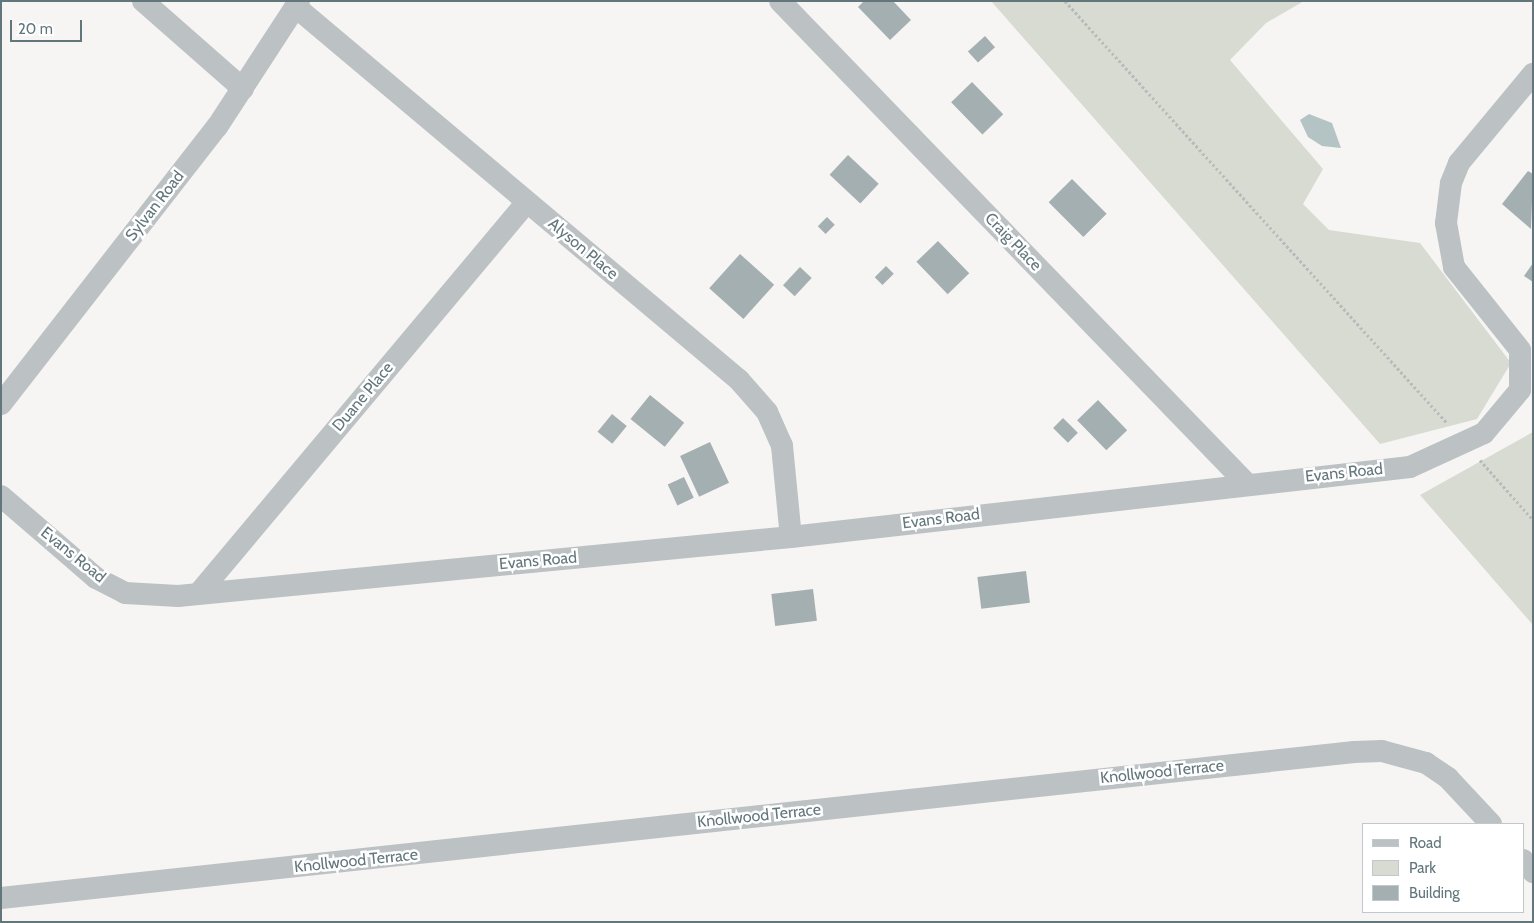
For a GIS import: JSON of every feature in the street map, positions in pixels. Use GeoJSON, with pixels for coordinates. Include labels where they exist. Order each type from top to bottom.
{"type":"FeatureCollection","features":[{"type":"Feature","properties":{"kind":"street"},"geometry":{"type":"LineString","coordinates":[[143,1],[243,89]]}},
{"type":"Feature","properties":{"kind":"street","name":"Craig Place"},"geometry":{"type":"LineString","coordinates":[[780,1],[1246,483]]}},
{"type":"Feature","properties":{"kind":"street","name":"Sylvan Road"},"geometry":{"type":"LineString","coordinates":[[1,404],[243,89],[297,4]]}},
{"type":"Feature","properties":{"kind":"street","name":"Alyson Place"},"geometry":{"type":"LineString","coordinates":[[297,4],[527,202],[739,380],[767,412],[782,446],[791,537]]}},
{"type":"Feature","properties":{"kind":"street","name":"Evans Road"},"geometry":{"type":"LineString","coordinates":[[1,496],[96,578],[125,593],[199,593],[791,537],[1246,483],[1410,466],[1465,443],[1505,412],[1520,390],[1524,368],[1520,350],[1454,267],[1447,245],[1448,203],[1460,163],[1472,142],[1533,74]]}},
{"type":"Feature","properties":{"kind":"street","name":"Duane Place"},"geometry":{"type":"LineString","coordinates":[[199,593],[527,202]]}},
{"type":"Feature","properties":{"kind":"street","name":"Knollwood Terrace"},"geometry":{"type":"LineString","coordinates":[[1,898],[1354,752],[1382,751],[1426,763],[1448,778],[1490,823]]}},
{"type":"Feature","properties":{"kind":"street"},"geometry":{"type":"LineString","coordinates":[[1524,861],[1533,872]]}},
{"type":"Feature","properties":{"kind":"path"},"geometry":{"type":"LineString","coordinates":[[1066,1],[1533,520]]}},
{"type":"Feature","properties":{"kind":"green space"},"geometry":{"type":"Polygon","coordinates":[[[991,1],[1304,1],[1266,23],[1230,60],[1323,169],[1303,204],[1329,230],[1420,243],[1511,363],[1477,419],[1380,444],[991,1]]]}},
{"type":"Feature","properties":{"kind":"green space"},"geometry":{"type":"Polygon","coordinates":[[[1533,432],[1533,625],[1420,495],[1533,432]]]}},
{"type":"Feature","properties":{"kind":"shaded area"},"geometry":{"type":"Polygon","coordinates":[[[1309,114],[1332,123],[1341,148],[1322,146],[1308,137],[1300,120],[1309,114]]]}},
{"type":"Feature","properties":{"kind":"building"},"geometry":{"type":"Polygon","coordinates":[[[864,1],[893,1],[911,20],[890,40],[858,7],[864,1]]]}},
{"type":"Feature","properties":{"kind":"building"},"geometry":{"type":"Polygon","coordinates":[[[985,36],[995,47],[978,63],[968,51],[985,36]]]}},
{"type":"Feature","properties":{"kind":"building"},"geometry":{"type":"Polygon","coordinates":[[[972,82],[1003,114],[982,135],[951,102],[972,82]]]}},
{"type":"Feature","properties":{"kind":"building"},"geometry":{"type":"Polygon","coordinates":[[[848,155],[879,184],[860,203],[830,175],[848,155]]]}},
{"type":"Feature","properties":{"kind":"building"},"geometry":{"type":"Polygon","coordinates":[[[1528,171],[1533,174],[1531,229],[1502,204],[1528,171]]]}},
{"type":"Feature","properties":{"kind":"building"},"geometry":{"type":"Polygon","coordinates":[[[1072,179],[1107,214],[1083,237],[1049,202],[1072,179]]]}},
{"type":"Feature","properties":{"kind":"building"},"geometry":{"type":"Polygon","coordinates":[[[827,217],[835,225],[826,234],[818,226],[827,217]]]}},
{"type":"Feature","properties":{"kind":"building"},"geometry":{"type":"Polygon","coordinates":[[[938,241],[969,273],[948,294],[916,262],[938,241]]]}},
{"type":"Feature","properties":{"kind":"building"},"geometry":{"type":"Polygon","coordinates":[[[740,254],[774,285],[743,319],[709,288],[740,254]]]}},
{"type":"Feature","properties":{"kind":"building"},"geometry":{"type":"Polygon","coordinates":[[[1533,263],[1533,282],[1524,276],[1533,263]]]}},
{"type":"Feature","properties":{"kind":"building"},"geometry":{"type":"Polygon","coordinates":[[[886,266],[894,274],[882,285],[875,277],[886,266]]]}},
{"type":"Feature","properties":{"kind":"building"},"geometry":{"type":"Polygon","coordinates":[[[800,267],[812,278],[795,296],[783,285],[800,267]]]}},
{"type":"Feature","properties":{"kind":"building"},"geometry":{"type":"Polygon","coordinates":[[[650,395],[684,423],[665,447],[630,419],[650,395]]]}},
{"type":"Feature","properties":{"kind":"building"},"geometry":{"type":"Polygon","coordinates":[[[1098,400],[1127,430],[1106,450],[1077,420],[1098,400]]]}},
{"type":"Feature","properties":{"kind":"building"},"geometry":{"type":"Polygon","coordinates":[[[612,414],[627,426],[612,444],[598,432],[612,414]]]}},
{"type":"Feature","properties":{"kind":"building"},"geometry":{"type":"Polygon","coordinates":[[[1063,418],[1078,433],[1068,443],[1053,428],[1063,418]]]}},
{"type":"Feature","properties":{"kind":"building"},"geometry":{"type":"Polygon","coordinates":[[[710,442],[729,483],[699,497],[680,456],[710,442]]]}},
{"type":"Feature","properties":{"kind":"building"},"geometry":{"type":"Polygon","coordinates":[[[684,477],[694,498],[677,505],[668,485],[684,477]]]}},
{"type":"Feature","properties":{"kind":"building"},"geometry":{"type":"Polygon","coordinates":[[[1026,571],[1030,603],[981,609],[977,577],[1026,571]]]}},
{"type":"Feature","properties":{"kind":"building"},"geometry":{"type":"Polygon","coordinates":[[[813,589],[817,621],[775,626],[771,594],[813,589]]]}}]}
